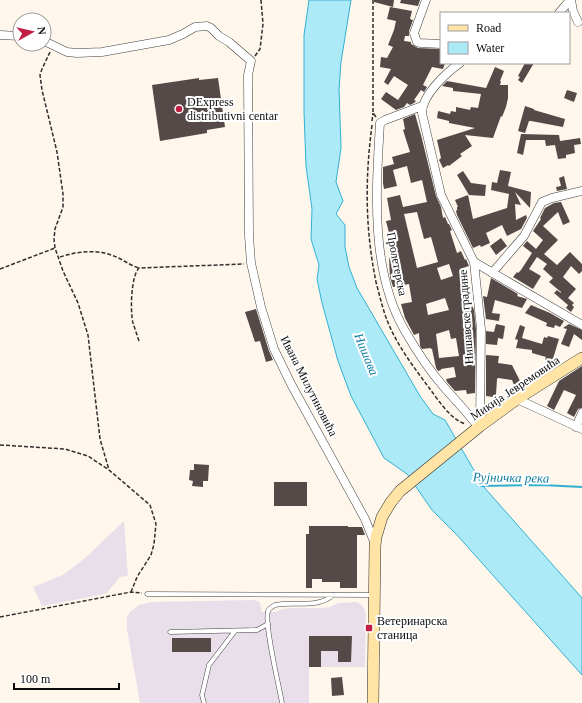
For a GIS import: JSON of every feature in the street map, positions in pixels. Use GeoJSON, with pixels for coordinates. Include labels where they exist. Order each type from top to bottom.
{"type":"FeatureCollection","features":[{"type":"Feature","properties":{"kind":"street"},"geometry":{"type":"LineString","coordinates":[[426,0],[414,33],[414,37],[417,42],[420,43],[440,44]]}},
{"type":"Feature","properties":{"kind":"street"},"geometry":{"type":"LineString","coordinates":[[560,12],[570,0]]}},
{"type":"Feature","properties":{"kind":"street"},"geometry":{"type":"LineString","coordinates":[[570,0],[573,11],[580,22]]}},
{"type":"Feature","properties":{"kind":"street"},"geometry":{"type":"LineString","coordinates":[[570,20],[580,22]]}},
{"type":"Feature","properties":{"kind":"street"},"geometry":{"type":"LineString","coordinates":[[54,45],[67,52],[102,52],[169,40],[195,27],[202,26],[211,28],[218,36],[229,42],[250,61]]}},
{"type":"Feature","properties":{"kind":"street"},"geometry":{"type":"LineString","coordinates":[[0,35],[12,36]]}},
{"type":"Feature","properties":{"kind":"street","name":"Ивана Милутиновића"},"geometry":{"type":"LineString","coordinates":[[250,61],[248,76],[248,236],[261,307],[274,350],[365,519],[375,546]]}},
{"type":"Feature","properties":{"kind":"street"},"geometry":{"type":"LineString","coordinates":[[380,123],[422,106],[445,75],[459,64]]}},
{"type":"Feature","properties":{"kind":"street","name":"Нишавске градине"},"geometry":{"type":"LineString","coordinates":[[422,106],[422,117],[441,195],[474,262],[481,329],[479,427]]}},
{"type":"Feature","properties":{"kind":"street","name":"Пролетерска"},"geometry":{"type":"LineString","coordinates":[[380,123],[377,174],[378,221],[384,273],[390,299],[403,328],[424,360],[442,385],[479,427]]}},
{"type":"Feature","properties":{"kind":"street"},"geometry":{"type":"LineString","coordinates":[[492,273],[524,236],[542,202],[552,198],[582,191]]}},
{"type":"Feature","properties":{"kind":"street"},"geometry":{"type":"LineString","coordinates":[[474,262],[582,325]]}},
{"type":"Feature","properties":{"kind":"street","name":"Микија Јевремовића"},"geometry":{"type":"LineString","coordinates":[[400,491],[479,427],[517,399],[582,358]]}},
{"type":"Feature","properties":{"kind":"street"},"geometry":{"type":"LineString","coordinates":[[517,399],[579,428],[582,413]]}},
{"type":"Feature","properties":{"kind":"street","name":"Ивана Милутиновића"},"geometry":{"type":"LineString","coordinates":[[373,703],[376,537],[382,518],[391,502],[400,491]]}},
{"type":"Feature","properties":{"kind":"street"},"geometry":{"type":"LineString","coordinates":[[365,519],[376,520],[382,518]]}},
{"type":"Feature","properties":{"kind":"lane"},"geometry":{"type":"LineString","coordinates":[[147,594],[374,595]]}},
{"type":"Feature","properties":{"kind":"lane"},"geometry":{"type":"LineString","coordinates":[[282,703],[268,624],[268,612],[270,607],[275,605],[322,602],[334,595]]}},
{"type":"Feature","properties":{"kind":"lane"},"geometry":{"type":"LineString","coordinates":[[170,632],[257,630],[268,624]]}},
{"type":"Feature","properties":{"kind":"lane"},"geometry":{"type":"LineString","coordinates":[[204,703],[202,695],[209,665],[235,631]]}},
{"type":"Feature","properties":{"kind":"path"},"geometry":{"type":"LineString","coordinates":[[250,61],[260,49],[263,24],[261,0]]}},
{"type":"Feature","properties":{"kind":"path"},"geometry":{"type":"LineString","coordinates":[[373,0],[373,113],[380,123]]}},
{"type":"Feature","properties":{"kind":"path"},"geometry":{"type":"LineString","coordinates":[[54,45],[40,75],[42,90],[57,152],[63,194],[63,207],[55,229],[55,248],[66,279],[78,303],[88,335],[100,439],[109,470]]}},
{"type":"Feature","properties":{"kind":"path"},"geometry":{"type":"LineString","coordinates":[[0,269],[55,248]]}},
{"type":"Feature","properties":{"kind":"path"},"geometry":{"type":"LineString","coordinates":[[59,258],[76,252],[99,252],[110,254],[139,268],[252,264]]}},
{"type":"Feature","properties":{"kind":"path"},"geometry":{"type":"LineString","coordinates":[[139,268],[134,276],[132,301],[133,321],[139,341]]}},
{"type":"Feature","properties":{"kind":"path"},"geometry":{"type":"LineString","coordinates":[[0,445],[65,449],[88,456],[109,470],[150,505],[156,524],[151,555],[137,577],[131,592]]}},
{"type":"Feature","properties":{"kind":"path"},"geometry":{"type":"LineString","coordinates":[[0,617],[131,592],[147,594]]}},
{"type":"Feature","properties":{"kind":"shaded area"},"geometry":{"type":"Polygon","coordinates":[[[124,521],[128,576],[120,577],[107,593],[42,606],[33,587],[63,575],[85,558],[124,521]]]}},
{"type":"Feature","properties":{"kind":"shaded area"},"geometry":{"type":"Polygon","coordinates":[[[255,600],[260,603],[262,612],[276,612],[282,609],[291,608],[322,608],[330,607],[338,603],[356,602],[361,604],[366,615],[365,667],[309,667],[309,703],[140,703],[127,629],[127,618],[130,612],[139,605],[151,602],[255,600]]]}},
{"type":"Feature","properties":{"kind":"water","name":"Нишава"},"geometry":{"type":"Polygon","coordinates":[[[309,0],[351,0],[341,62],[339,89],[341,148],[336,182],[343,201],[336,214],[345,225],[345,247],[349,267],[357,288],[420,396],[433,414],[445,420],[483,486],[582,598],[582,675],[457,535],[432,510],[407,474],[384,458],[351,396],[338,361],[322,303],[317,279],[319,265],[311,239],[312,209],[306,166],[304,112],[304,35],[309,0]]]}},
{"type":"Feature","properties":{"kind":"building"},"geometry":{"type":"Polygon","coordinates":[[[374,0],[394,0],[393,7],[374,2],[374,0]]]}},
{"type":"Feature","properties":{"kind":"building"},"geometry":{"type":"Polygon","coordinates":[[[401,0],[420,0],[418,6],[400,3],[401,0]]]}},
{"type":"Feature","properties":{"kind":"building"},"geometry":{"type":"Polygon","coordinates":[[[390,7],[412,11],[410,19],[413,20],[409,31],[409,36],[405,36],[404,41],[411,42],[411,44],[418,48],[440,49],[440,64],[445,64],[443,69],[432,67],[423,85],[427,87],[424,92],[421,90],[414,100],[416,101],[414,103],[410,105],[407,103],[404,107],[396,110],[381,99],[386,92],[398,100],[408,85],[394,76],[388,85],[384,82],[391,69],[380,67],[381,57],[387,58],[393,47],[388,45],[396,21],[387,19],[390,7]]]}},
{"type":"Feature","properties":{"kind":"building"},"geometry":{"type":"Polygon","coordinates":[[[524,64],[533,64],[522,83],[518,80],[520,77],[518,76],[524,64]]]}},
{"type":"Feature","properties":{"kind":"building"},"geometry":{"type":"Polygon","coordinates":[[[495,67],[504,71],[500,85],[508,85],[508,98],[506,107],[493,138],[465,135],[472,146],[460,154],[462,156],[449,166],[448,165],[443,168],[439,160],[441,158],[437,140],[475,128],[449,123],[449,121],[437,118],[438,111],[450,114],[451,111],[456,112],[456,107],[470,110],[471,107],[478,108],[481,94],[453,91],[453,88],[442,86],[447,81],[486,88],[495,67]]]}},
{"type":"Feature","properties":{"kind":"building","name":"DExpress distributivni centar"},"geometry":{"type":"Polygon","coordinates":[[[199,78],[199,80],[218,78],[225,127],[207,130],[207,133],[160,141],[152,85],[199,78]]]}},
{"type":"Feature","properties":{"kind":"building"},"geometry":{"type":"Polygon","coordinates":[[[567,90],[577,93],[574,102],[564,98],[567,90]]]}},
{"type":"Feature","properties":{"kind":"building"},"geometry":{"type":"Polygon","coordinates":[[[525,106],[565,119],[563,127],[529,121],[525,133],[518,131],[525,106]]]}},
{"type":"Feature","properties":{"kind":"building"},"geometry":{"type":"Polygon","coordinates":[[[415,114],[443,218],[445,217],[452,230],[450,231],[457,253],[461,251],[469,266],[460,269],[463,277],[461,278],[474,310],[476,329],[475,393],[467,394],[466,390],[455,391],[447,382],[446,379],[456,377],[454,367],[441,369],[438,371],[432,349],[422,349],[420,346],[419,333],[414,335],[405,318],[401,304],[412,302],[409,284],[393,287],[390,277],[389,258],[397,257],[386,221],[391,220],[387,198],[400,195],[403,207],[427,202],[422,180],[411,183],[407,166],[393,170],[397,186],[384,189],[383,167],[394,164],[392,157],[410,152],[403,130],[405,129],[403,119],[415,114]],[[417,212],[404,214],[417,268],[438,262],[431,237],[424,239],[417,212]],[[449,264],[437,268],[441,280],[453,276],[449,264]],[[445,298],[426,304],[428,315],[449,310],[445,298]],[[449,330],[436,334],[439,358],[459,356],[456,338],[451,339],[449,330]]]}},
{"type":"Feature","properties":{"kind":"building"},"geometry":{"type":"Polygon","coordinates":[[[521,134],[559,135],[560,141],[580,138],[581,144],[574,145],[575,153],[566,155],[566,158],[558,159],[555,145],[546,146],[545,140],[526,140],[523,155],[517,153],[521,134]]]}},
{"type":"Feature","properties":{"kind":"building"},"geometry":{"type":"Polygon","coordinates":[[[500,170],[511,172],[508,186],[531,192],[530,208],[515,192],[521,205],[515,204],[516,220],[526,215],[527,218],[521,229],[507,236],[502,225],[486,233],[490,243],[481,247],[480,245],[473,248],[457,215],[456,211],[458,207],[455,200],[468,195],[473,219],[507,208],[509,194],[491,190],[492,182],[497,183],[500,170]]]}},
{"type":"Feature","properties":{"kind":"building"},"geometry":{"type":"Polygon","coordinates":[[[463,171],[471,183],[486,185],[485,196],[469,195],[457,175],[463,171]]]}},
{"type":"Feature","properties":{"kind":"building"},"geometry":{"type":"Polygon","coordinates":[[[564,176],[567,189],[557,191],[556,187],[561,186],[559,178],[564,176]]]}},
{"type":"Feature","properties":{"kind":"building"},"geometry":{"type":"Polygon","coordinates":[[[561,202],[570,222],[563,225],[558,212],[543,226],[558,240],[544,254],[557,265],[570,252],[582,264],[582,271],[579,274],[571,266],[563,277],[576,289],[568,298],[574,303],[572,305],[574,307],[571,312],[566,308],[568,305],[554,293],[557,290],[561,292],[549,282],[553,278],[543,269],[547,264],[537,257],[529,269],[541,276],[533,289],[513,277],[521,270],[532,253],[523,246],[527,241],[536,249],[543,240],[533,231],[541,219],[540,218],[545,208],[554,203],[561,202]]]}},
{"type":"Feature","properties":{"kind":"building"},"geometry":{"type":"Polygon","coordinates":[[[501,238],[507,246],[496,255],[490,246],[501,238]]]}},
{"type":"Feature","properties":{"kind":"building"},"geometry":{"type":"Polygon","coordinates":[[[491,278],[518,294],[517,296],[527,299],[522,308],[495,300],[492,313],[500,314],[499,321],[486,319],[483,296],[487,297],[491,278]]]}},
{"type":"Feature","properties":{"kind":"building"},"geometry":{"type":"Polygon","coordinates":[[[531,305],[564,321],[560,327],[555,325],[554,328],[546,326],[547,323],[525,313],[531,305]]]}},
{"type":"Feature","properties":{"kind":"building"},"geometry":{"type":"Polygon","coordinates":[[[256,309],[273,360],[266,362],[260,341],[255,342],[245,312],[256,309]]]}},
{"type":"Feature","properties":{"kind":"building"},"geometry":{"type":"Polygon","coordinates":[[[496,324],[505,326],[503,339],[498,338],[497,345],[486,344],[486,331],[494,332],[496,324]]]}},
{"type":"Feature","properties":{"kind":"building"},"geometry":{"type":"Polygon","coordinates":[[[569,324],[582,330],[582,340],[574,334],[569,347],[561,344],[567,329],[563,328],[569,324]]]}},
{"type":"Feature","properties":{"kind":"building"},"geometry":{"type":"Polygon","coordinates":[[[520,325],[525,327],[522,338],[542,344],[544,337],[547,338],[548,336],[559,339],[552,362],[545,360],[546,357],[532,353],[532,350],[516,348],[518,340],[515,339],[520,325]]]}},
{"type":"Feature","properties":{"kind":"building"},"geometry":{"type":"Polygon","coordinates":[[[486,355],[499,356],[498,363],[512,365],[520,381],[514,385],[512,380],[498,378],[496,395],[493,395],[493,397],[486,396],[486,355]]]}},
{"type":"Feature","properties":{"kind":"building"},"geometry":{"type":"Polygon","coordinates":[[[582,366],[582,408],[578,409],[574,417],[567,413],[576,395],[564,390],[554,410],[547,406],[559,381],[582,366]]]}},
{"type":"Feature","properties":{"kind":"building"},"geometry":{"type":"Polygon","coordinates":[[[194,464],[209,465],[208,481],[203,481],[203,487],[192,486],[193,481],[189,480],[190,470],[194,470],[194,464]]]}},
{"type":"Feature","properties":{"kind":"building"},"geometry":{"type":"Polygon","coordinates":[[[274,482],[307,482],[307,506],[274,506],[274,482]]]}},
{"type":"Feature","properties":{"kind":"building"},"geometry":{"type":"Polygon","coordinates":[[[309,526],[362,527],[365,535],[357,535],[357,588],[340,588],[340,582],[322,582],[322,579],[312,579],[312,588],[306,588],[306,534],[309,534],[309,526]]]}},
{"type":"Feature","properties":{"kind":"building"},"geometry":{"type":"Polygon","coordinates":[[[309,636],[352,636],[351,662],[338,662],[338,651],[321,651],[321,667],[309,667],[309,636]]]}},
{"type":"Feature","properties":{"kind":"building"},"geometry":{"type":"Polygon","coordinates":[[[172,638],[211,638],[211,652],[172,652],[172,638]]]}},
{"type":"Feature","properties":{"kind":"building"},"geometry":{"type":"Polygon","coordinates":[[[342,677],[344,695],[332,696],[331,678],[342,677]]]}},
{"type":"Feature","properties":{"kind":"waterway","name":"Рујничка река"},"geometry":{"type":"LineString","coordinates":[[481,486],[542,485],[582,487]]}},
{"type":"Feature","properties":{"kind":"place","name":"DExpress distributivni centar"},"geometry":{"type":"Point","coordinates":[179,109]}},
{"type":"Feature","properties":{"kind":"place","name":"Ветеринарска станица"},"geometry":{"type":"Point","coordinates":[369,628]}}]}
